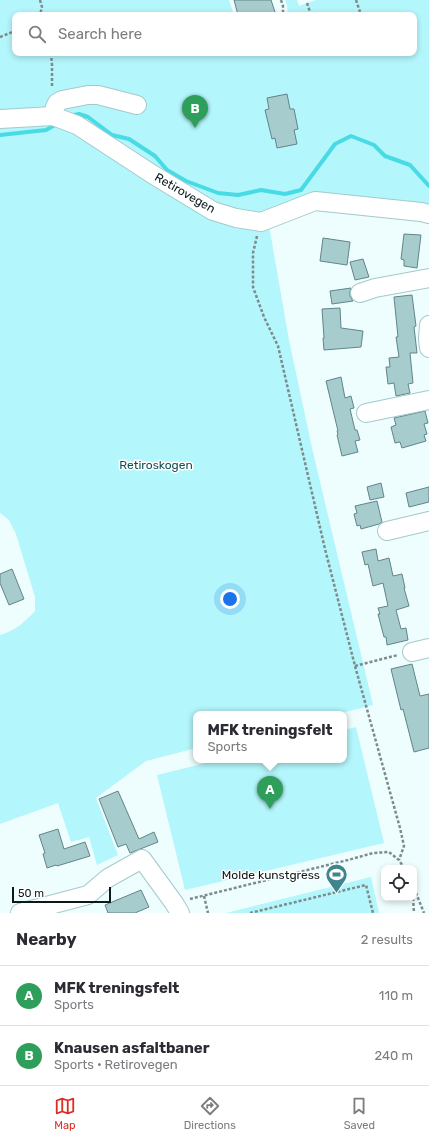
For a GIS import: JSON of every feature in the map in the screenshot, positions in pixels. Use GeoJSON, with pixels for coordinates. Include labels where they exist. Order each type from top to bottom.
{"type":"FeatureCollection","features":[{"type":"Feature","properties":{"kind":"street"},"geometry":{"type":"LineString","coordinates":[[54,112],[57,103],[62,100],[88,95],[98,95],[137,105]]}},
{"type":"Feature","properties":{"kind":"street","name":"Retirovegen"},"geometry":{"type":"LineString","coordinates":[[0,119],[54,112],[213,211],[236,218],[261,222]]}},
{"type":"Feature","properties":{"kind":"street"},"geometry":{"type":"LineString","coordinates":[[261,222],[314,201],[429,214]]}},
{"type":"Feature","properties":{"kind":"street"},"geometry":{"type":"LineString","coordinates":[[360,293],[375,288],[429,278]]}},
{"type":"Feature","properties":{"kind":"street"},"geometry":{"type":"LineString","coordinates":[[429,325],[429,348]]}},
{"type":"Feature","properties":{"kind":"street"},"geometry":{"type":"LineString","coordinates":[[366,413],[429,400]]}},
{"type":"Feature","properties":{"kind":"street"},"geometry":{"type":"LineString","coordinates":[[387,531],[429,521]]}},
{"type":"Feature","properties":{"kind":"street"},"geometry":{"type":"LineString","coordinates":[[20,913],[88,894],[108,878],[142,860],[177,908]]}},
{"type":"Feature","properties":{"kind":"path"},"geometry":{"type":"LineString","coordinates":[[40,0],[42,7],[41,12]]}},
{"type":"Feature","properties":{"kind":"path"},"geometry":{"type":"LineString","coordinates":[[41,4],[45,0]]}},
{"type":"Feature","properties":{"kind":"path"},"geometry":{"type":"LineString","coordinates":[[281,0],[283,6],[282,12]]}},
{"type":"Feature","properties":{"kind":"path"},"geometry":{"type":"LineString","coordinates":[[356,0],[360,12]]}},
{"type":"Feature","properties":{"kind":"path"},"geometry":{"type":"LineString","coordinates":[[307,3],[310,12]]}},
{"type":"Feature","properties":{"kind":"path"},"geometry":{"type":"LineString","coordinates":[[0,37],[12,32]]}},
{"type":"Feature","properties":{"kind":"path"},"geometry":{"type":"LineString","coordinates":[[50,56],[52,72],[51,100],[54,112]]}},
{"type":"Feature","properties":{"kind":"path"},"geometry":{"type":"LineString","coordinates":[[261,222],[253,253],[253,287],[264,317],[278,346],[355,666],[400,828],[404,846],[399,860]]}},
{"type":"Feature","properties":{"kind":"path"},"geometry":{"type":"LineString","coordinates":[[355,666],[420,650]]}},
{"type":"Feature","properties":{"kind":"path"},"geometry":{"type":"LineString","coordinates":[[177,908],[204,896],[373,853],[389,852],[399,860],[402,865]]}},
{"type":"Feature","properties":{"kind":"path"},"geometry":{"type":"LineString","coordinates":[[250,913],[366,885],[373,913]]}},
{"type":"Feature","properties":{"kind":"path"},"geometry":{"type":"LineString","coordinates":[[204,896],[208,913]]}},
{"type":"Feature","properties":{"kind":"path"},"geometry":{"type":"LineString","coordinates":[[417,896],[424,913]]}},
{"type":"Feature","properties":{"kind":"path"},"geometry":{"type":"LineString","coordinates":[[413,901],[414,913]]}},
{"type":"Feature","properties":{"kind":"green space","name":"Retiroskogen"},"geometry":{"type":"Polygon","coordinates":[[[0,0],[229,0],[233,12],[12,12],[12,56],[417,56],[417,12],[288,12],[285,0],[297,0],[299,6],[316,0],[429,0],[429,209],[313,196],[267,214],[289,340],[312,448],[373,705],[347,712],[193,711],[193,749],[146,761],[96,798],[118,855],[97,865],[89,837],[71,842],[58,803],[0,824],[0,635],[19,626],[35,611],[35,597],[16,534],[9,520],[0,513],[0,0]]]}},
{"type":"Feature","properties":{"kind":"green space"},"geometry":{"type":"Polygon","coordinates":[[[356,727],[384,843],[185,890],[157,775],[206,763],[347,763],[347,729],[356,727]]]}},
{"type":"Feature","properties":{"kind":"green space","name":"Molde kunstgress"},"geometry":{"type":"Polygon","coordinates":[[[371,877],[379,913],[226,913],[371,877]]]}},
{"type":"Feature","properties":{"kind":"building"},"geometry":{"type":"Polygon","coordinates":[[[234,0],[271,0],[275,12],[237,12],[234,0]]]}},
{"type":"Feature","properties":{"kind":"building"},"geometry":{"type":"Polygon","coordinates":[[[287,94],[290,109],[294,109],[298,129],[294,130],[297,144],[277,148],[275,138],[272,139],[265,110],[269,109],[267,98],[287,94]]]}},
{"type":"Feature","properties":{"kind":"building"},"geometry":{"type":"Polygon","coordinates":[[[404,234],[421,235],[417,268],[404,266],[404,260],[401,259],[404,234]]]}},
{"type":"Feature","properties":{"kind":"building"},"geometry":{"type":"Polygon","coordinates":[[[323,238],[350,242],[347,265],[320,261],[323,238]]]}},
{"type":"Feature","properties":{"kind":"building"},"geometry":{"type":"Polygon","coordinates":[[[363,259],[369,277],[355,280],[350,262],[363,259]]]}},
{"type":"Feature","properties":{"kind":"building"},"geometry":{"type":"Polygon","coordinates":[[[351,288],[350,296],[353,301],[332,304],[330,291],[351,288]]]}},
{"type":"Feature","properties":{"kind":"building"},"geometry":{"type":"Polygon","coordinates":[[[412,295],[416,326],[414,327],[417,353],[410,353],[413,383],[408,384],[410,393],[396,396],[394,383],[388,384],[386,367],[390,367],[389,358],[399,357],[396,337],[398,337],[394,297],[412,295]]]}},
{"type":"Feature","properties":{"kind":"building"},"geometry":{"type":"Polygon","coordinates":[[[340,308],[341,328],[363,331],[361,347],[324,350],[322,309],[340,308]]]}},
{"type":"Feature","properties":{"kind":"building"},"geometry":{"type":"Polygon","coordinates":[[[341,377],[345,398],[351,396],[354,408],[350,409],[355,430],[357,430],[360,440],[355,441],[358,452],[342,456],[337,435],[338,431],[326,381],[341,377]]]}},
{"type":"Feature","properties":{"kind":"building"},"geometry":{"type":"Polygon","coordinates":[[[425,411],[428,423],[424,424],[427,434],[424,435],[426,441],[402,448],[400,442],[395,443],[391,427],[396,425],[394,418],[425,411]]]}},
{"type":"Feature","properties":{"kind":"building"},"geometry":{"type":"Polygon","coordinates":[[[381,483],[384,497],[370,500],[367,487],[381,483]]]}},
{"type":"Feature","properties":{"kind":"building"},"geometry":{"type":"Polygon","coordinates":[[[429,487],[429,502],[409,507],[406,493],[429,487]]]}},
{"type":"Feature","properties":{"kind":"building"},"geometry":{"type":"Polygon","coordinates":[[[377,501],[382,522],[361,529],[360,525],[357,526],[354,514],[357,513],[355,506],[377,501]]]}},
{"type":"Feature","properties":{"kind":"building"},"geometry":{"type":"Polygon","coordinates":[[[376,549],[378,561],[389,558],[393,576],[402,574],[409,606],[396,610],[401,629],[406,628],[408,640],[387,645],[386,637],[384,637],[378,614],[380,614],[378,608],[388,606],[383,583],[373,586],[368,564],[365,565],[362,552],[376,549]]]}},
{"type":"Feature","properties":{"kind":"building"},"geometry":{"type":"Polygon","coordinates":[[[12,569],[24,599],[9,605],[0,583],[0,574],[12,569]]]}},
{"type":"Feature","properties":{"kind":"building"},"geometry":{"type":"Polygon","coordinates":[[[412,664],[420,696],[429,694],[429,748],[414,752],[403,709],[401,710],[391,669],[412,664]]]}},
{"type":"Feature","properties":{"kind":"building"},"geometry":{"type":"Polygon","coordinates":[[[118,791],[139,839],[154,832],[158,842],[130,853],[126,844],[118,847],[99,799],[118,791]]]}},
{"type":"Feature","properties":{"kind":"building"},"geometry":{"type":"Polygon","coordinates":[[[58,829],[64,849],[85,842],[90,856],[47,868],[43,854],[45,853],[39,835],[58,829]]]}},
{"type":"Feature","properties":{"kind":"building"},"geometry":{"type":"Polygon","coordinates":[[[141,890],[149,907],[135,913],[108,913],[105,905],[141,890]]]}},
{"type":"Feature","properties":{"kind":"waterway"},"geometry":{"type":"LineString","coordinates":[[69,116],[79,114],[88,117],[112,135],[129,139],[155,156],[167,170],[186,181],[218,193],[238,195],[261,190],[285,194],[301,190],[335,144],[351,136],[374,145],[385,156],[410,165],[429,186]]}},
{"type":"Feature","properties":{"kind":"waterway"},"geometry":{"type":"LineString","coordinates":[[0,135],[46,130],[57,124]]}},
{"type":"Feature","properties":{"kind":"place","name":"Knausen asfaltbaner"},"geometry":{"type":"Point","coordinates":[195,128]}},
{"type":"Feature","properties":{"kind":"place","name":"MFK treningsfelt"},"geometry":{"type":"Point","coordinates":[270,809]}},
{"type":"Feature","properties":{"kind":"place","name":"Molde kunstgress"},"geometry":{"type":"Point","coordinates":[336,894]}}]}
